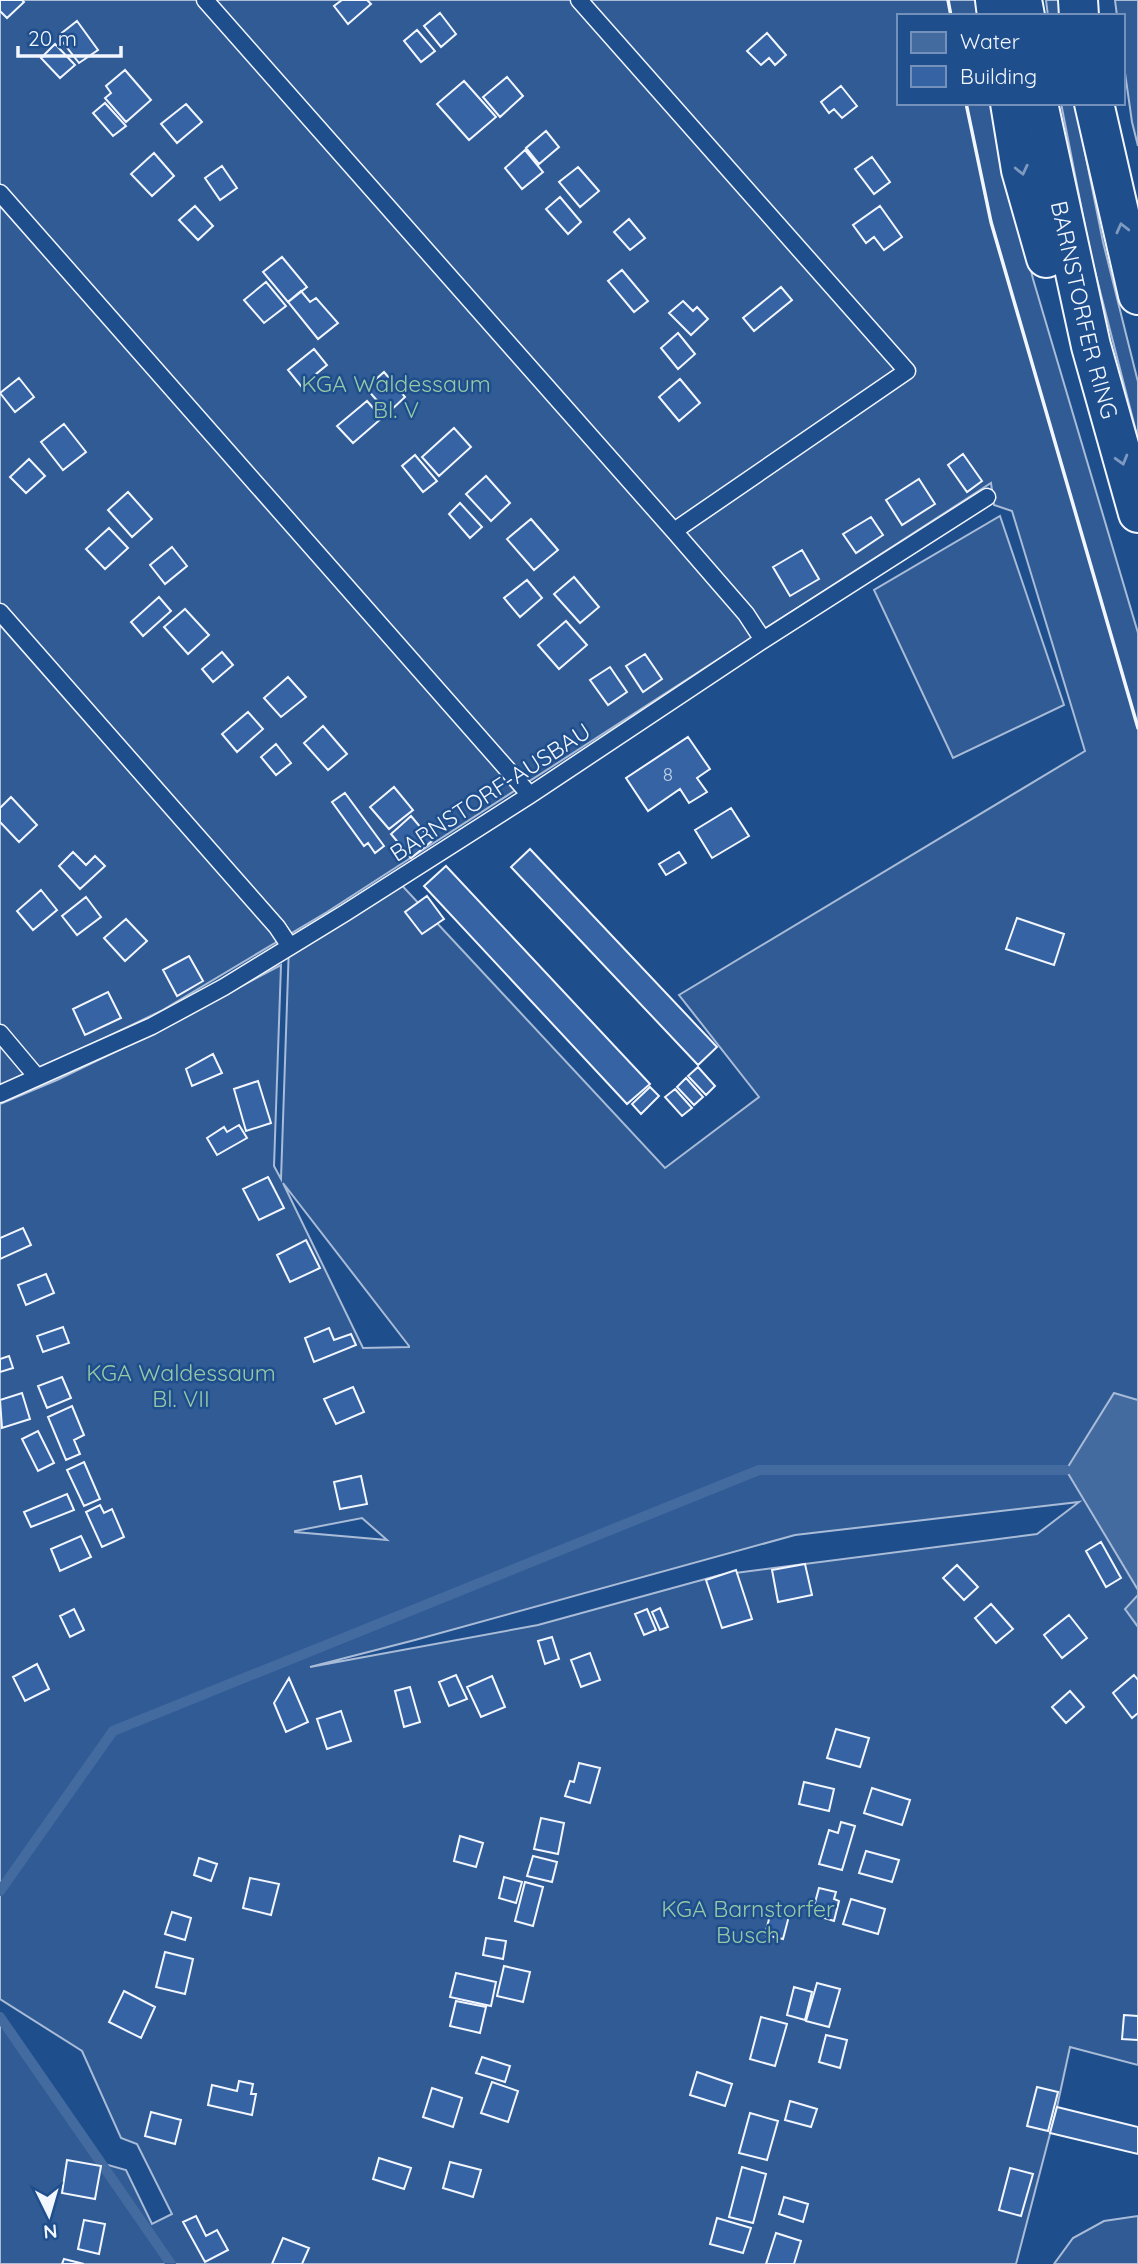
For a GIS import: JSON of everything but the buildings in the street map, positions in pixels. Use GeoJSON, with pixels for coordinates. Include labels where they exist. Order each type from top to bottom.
{"type":"FeatureCollection","features":[{"type":"Feature","properties":{"kind":"highway"},"geometry":{"type":"LineString","coordinates":[[1010,105],[1021,170],[1050,272],[1091,346]]}},
{"type":"Feature","properties":{"kind":"highway","name":"BARNSTORFER RING"},"geometry":{"type":"LineString","coordinates":[[1038,105],[1091,346],[1138,513]]}},
{"type":"Feature","properties":{"kind":"highway"},"geometry":{"type":"LineString","coordinates":[[1094,105],[1138,295]]}},
{"type":"Feature","properties":{"kind":"lane"},"geometry":{"type":"LineString","coordinates":[[205,0],[674,531],[746,614],[763,640]]}},
{"type":"Feature","properties":{"kind":"lane"},"geometry":{"type":"LineString","coordinates":[[579,0],[907,371],[674,531]]}},
{"type":"Feature","properties":{"kind":"lane"},"geometry":{"type":"LineString","coordinates":[[0,193],[530,795]]}},
{"type":"Feature","properties":{"kind":"lane","name":"BARNSTORF-AUSBAU"},"geometry":{"type":"LineString","coordinates":[[0,1094],[152,1026],[223,987],[530,795],[763,640],[986,497]]}},
{"type":"Feature","properties":{"kind":"lane"},"geometry":{"type":"LineString","coordinates":[[0,612],[277,927],[289,945]]}},
{"type":"Feature","properties":{"kind":"lane"},"geometry":{"type":"LineString","coordinates":[[0,1033],[37,1077]]}},
{"type":"Feature","properties":{"kind":"shaded area"},"geometry":{"type":"Polygon","coordinates":[[[0,0],[984,0],[986,14],[897,14],[897,105],[998,105],[1009,177],[1033,279],[1138,633],[1138,2065],[1070,2047],[1016,2264],[0,2264],[0,2018],[97,2162],[126,2170],[152,2224],[172,2214],[137,2144],[121,2138],[82,2051],[0,1999],[0,1104],[57,1080],[158,1031],[281,965],[274,1166],[281,1179],[289,945],[396,879],[665,1168],[759,1097],[679,995],[1085,751],[1012,511],[994,505],[991,483],[327,912],[161,1011],[0,1088],[0,0]],[[283,1183],[363,1348],[409,1346],[283,1183]],[[1079,1502],[795,1535],[310,1667],[538,1625],[720,1575],[1037,1534],[1079,1502]],[[362,1518],[295,1531],[295,1532],[387,1540],[362,1518]]]}},
{"type":"Feature","properties":{"kind":"shaded area"},"geometry":{"type":"Polygon","coordinates":[[[1046,0],[1060,0],[1062,14],[1048,14],[1046,0]]]}},
{"type":"Feature","properties":{"kind":"shaded area"},"geometry":{"type":"Polygon","coordinates":[[[1115,0],[1138,0],[1138,146],[1124,66],[1124,14],[1117,14],[1115,0]]]}},
{"type":"Feature","properties":{"kind":"shaded area"},"geometry":{"type":"Polygon","coordinates":[[[1061,105],[1075,105],[1103,242],[1138,382],[1138,439],[1090,252],[1061,105]]]}},
{"type":"Feature","properties":{"kind":"shaded area"},"geometry":{"type":"Polygon","coordinates":[[[1000,516],[1064,705],[953,758],[874,590],[1000,516]]]}},
{"type":"Feature","properties":{"kind":"shaded area"},"geometry":{"type":"Polygon","coordinates":[[[1138,2216],[1138,2264],[1054,2264],[1073,2238],[1104,2221],[1138,2216]]]}},
{"type":"Feature","properties":{"kind":"water"},"geometry":{"type":"Polygon","coordinates":[[[1114,1393],[1138,1400],[1138,1590],[1066,1470],[1114,1393]]]}},
{"type":"Feature","properties":{"kind":"water"},"geometry":{"type":"Polygon","coordinates":[[[1138,1595],[1138,1627],[1125,1609],[1138,1595]]]}},
{"type":"Feature","properties":{"kind":"waterway"},"geometry":{"type":"LineString","coordinates":[[0,1891],[113,1731],[759,1470],[1066,1470]]}},
{"type":"Feature","properties":{"kind":"waterway"},"geometry":{"type":"LineString","coordinates":[[0,2017],[171,2264]]}},
{"type":"Feature","properties":{"kind":"wall"},"geometry":{"type":"LineString","coordinates":[[948,0],[951,14]]}},
{"type":"Feature","properties":{"kind":"wall"},"geometry":{"type":"LineString","coordinates":[[966,105],[991,222],[1138,728]]}},
{"type":"Feature","properties":{"kind":"park label","name":"KGA Waldessaum Bl. V"},"geometry":{"type":"Point","coordinates":[396,396]}},
{"type":"Feature","properties":{"kind":"park label","name":"KGA Waldessaum Bl. VII"},"geometry":{"type":"Point","coordinates":[181,1385]}},
{"type":"Feature","properties":{"kind":"park label","name":"KGA Barnstorfer Busch"},"geometry":{"type":"Point","coordinates":[748,1921]}}]}
